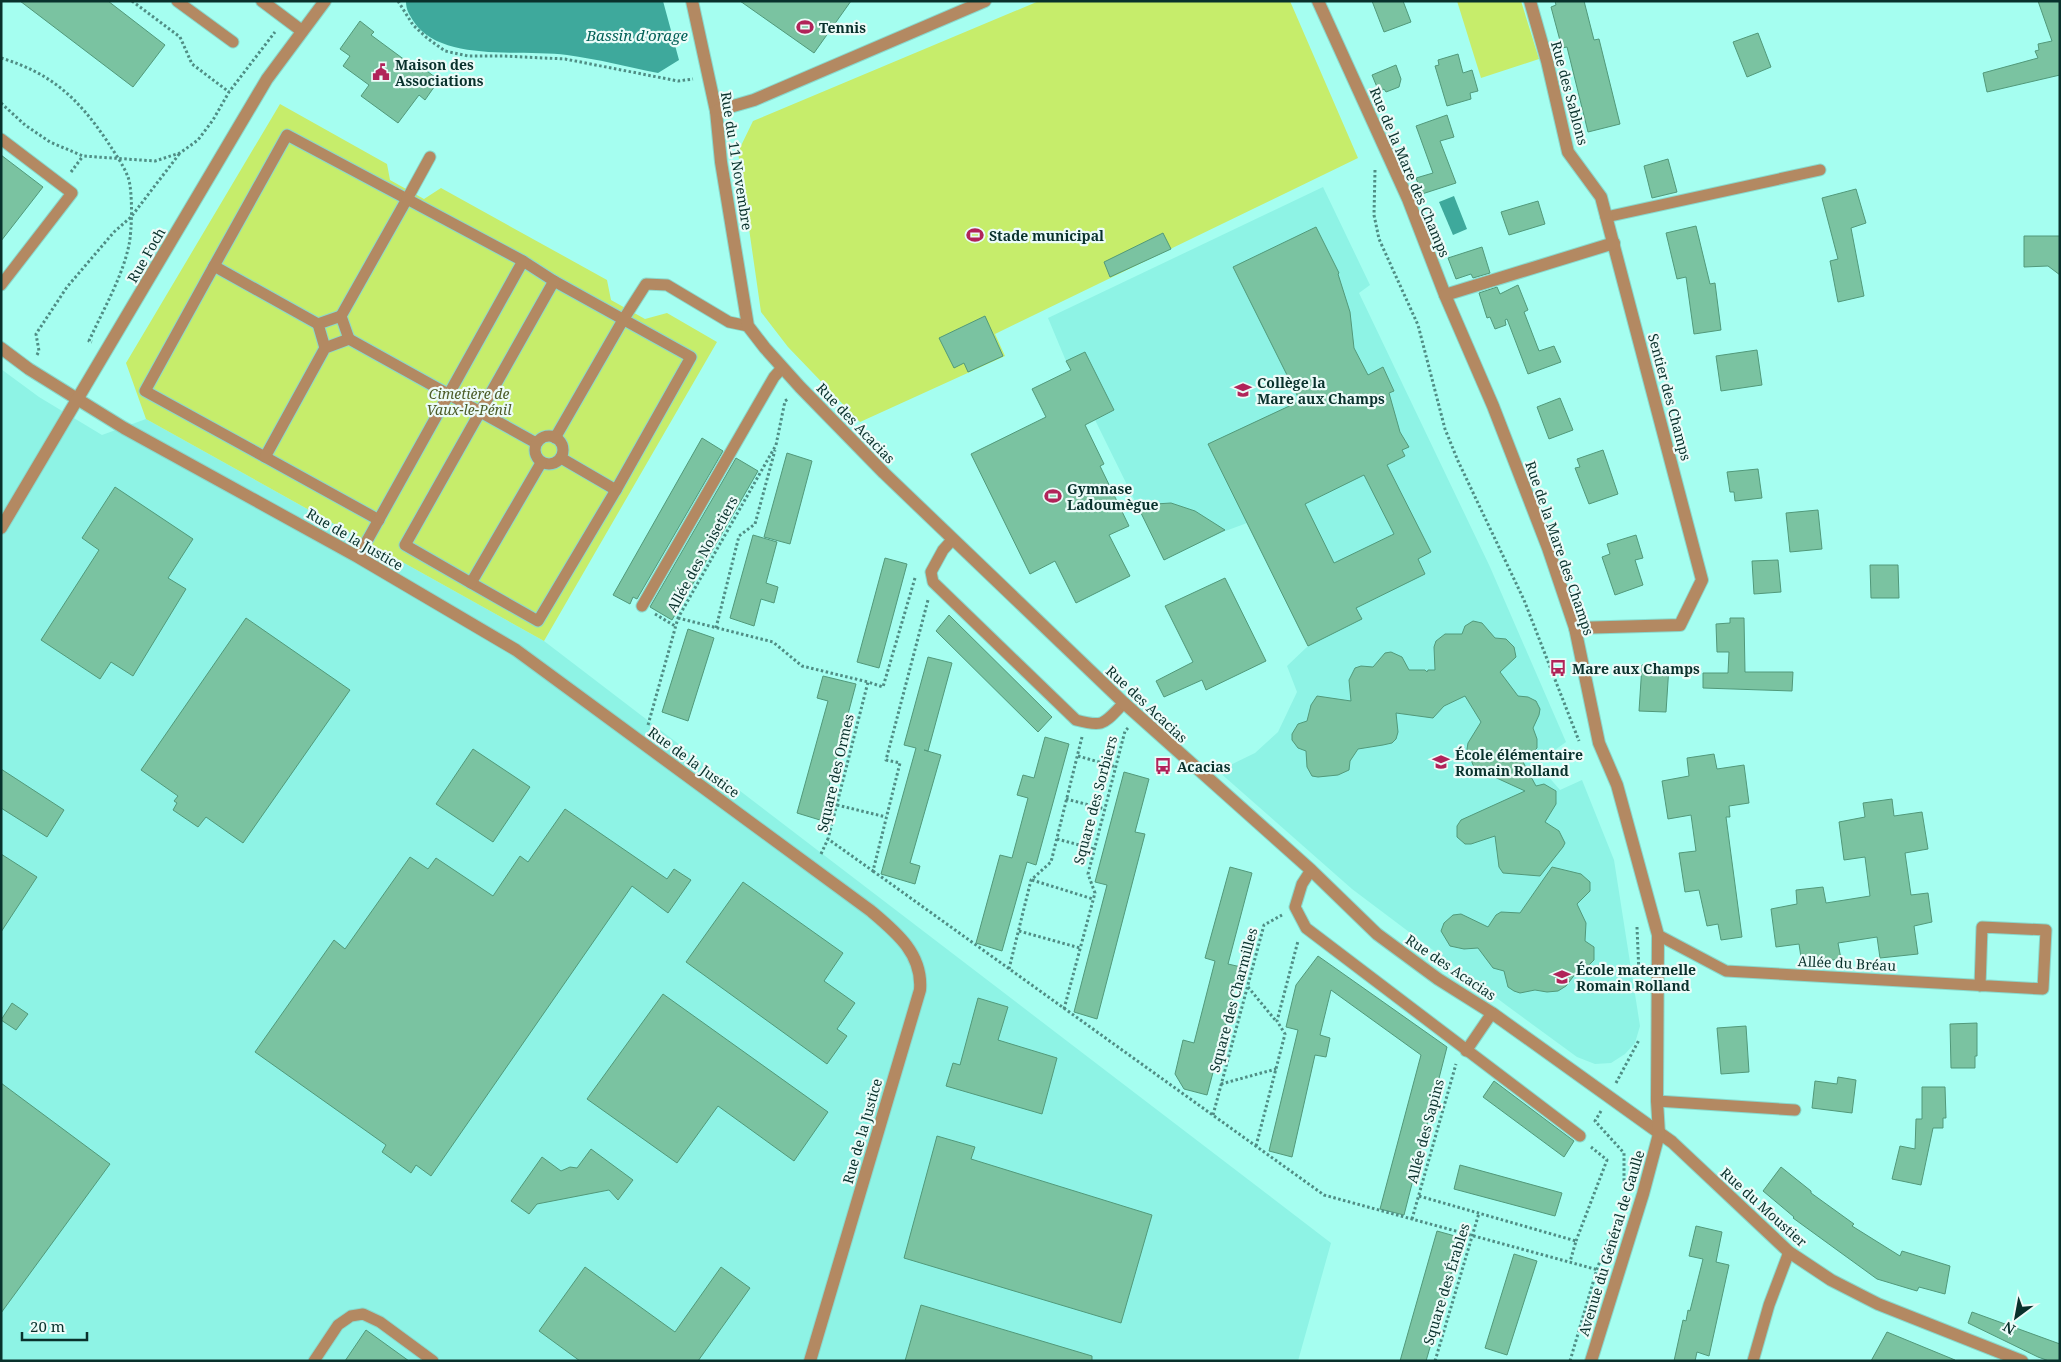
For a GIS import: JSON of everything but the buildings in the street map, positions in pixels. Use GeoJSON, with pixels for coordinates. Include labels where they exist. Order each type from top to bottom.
{"type":"FeatureCollection","features":[{"type":"Feature","properties":{"kind":"street"},"geometry":{"type":"LineString","coordinates":[[262,1],[302,32]]}},
{"type":"Feature","properties":{"kind":"street","name":"Rue Foch"},"geometry":{"type":"LineString","coordinates":[[1,528],[267,79],[324,1]]}},
{"type":"Feature","properties":{"kind":"street","name":"Rue du 11 Novembre"},"geometry":{"type":"LineString","coordinates":[[692,1],[716,111],[721,162],[748,326]]}},
{"type":"Feature","properties":{"kind":"street"},"geometry":{"type":"LineString","coordinates":[[716,111],[754,100],[985,1]]}},
{"type":"Feature","properties":{"kind":"street","name":"Rue de la Mare des Champs"},"geometry":{"type":"LineString","coordinates":[[1318,1],[1408,199],[1548,548],[1575,628],[1599,743],[1617,785],[1658,935],[1657,1101],[1659,1134]]}},
{"type":"Feature","properties":{"kind":"street","name":"Rue des Sablons"},"geometry":{"type":"LineString","coordinates":[[1530,1],[1568,152],[1601,197],[1614,243]]}},
{"type":"Feature","properties":{"kind":"street"},"geometry":{"type":"LineString","coordinates":[[1445,295],[1614,243]]}},
{"type":"Feature","properties":{"kind":"street","name":"Sentier des Champs"},"geometry":{"type":"LineString","coordinates":[[1575,628],[1680,625],[1702,580],[1614,243]]}},
{"type":"Feature","properties":{"kind":"street","name":"Rue des Acacias"},"geometry":{"type":"LineString","coordinates":[[748,326],[800,387],[952,540],[1138,716],[1311,870],[1377,934],[1438,979],[1492,1013],[1659,1134]]}},
{"type":"Feature","properties":{"kind":"street","name":"Rue de la Justice"},"geometry":{"type":"LineString","coordinates":[[1,348],[29,369],[124,428],[358,557],[516,650],[871,911],[909,947],[919,969],[921,979],[920,990],[810,1361]]}},
{"type":"Feature","properties":{"kind":"street","name":"Rue du Moustier"},"geometry":{"type":"LineString","coordinates":[[1659,1134],[1672,1142],[1788,1252],[1831,1280],[1878,1304],[2022,1361]]}},
{"type":"Feature","properties":{"kind":"street","name":"Avenue du Général de Gaulle"},"geometry":{"type":"LineString","coordinates":[[1591,1361],[1643,1194],[1659,1134]]}},
{"type":"Feature","properties":{"kind":"lane"},"geometry":{"type":"LineString","coordinates":[[177,1],[233,42]]}},
{"type":"Feature","properties":{"kind":"lane"},"geometry":{"type":"LineString","coordinates":[[379,520],[145,390],[287,135],[523,261],[554,281],[691,357],[616,490],[538,621],[405,545],[554,281]]}},
{"type":"Feature","properties":{"kind":"lane"},"geometry":{"type":"LineString","coordinates":[[1,139],[72,193],[2,282]]}},
{"type":"Feature","properties":{"kind":"lane"},"geometry":{"type":"LineString","coordinates":[[318,324],[341,316],[430,157]]}},
{"type":"Feature","properties":{"kind":"lane"},"geometry":{"type":"LineString","coordinates":[[1606,217],[1820,170]]}},
{"type":"Feature","properties":{"kind":"lane"},"geometry":{"type":"LineString","coordinates":[[358,557],[523,261]]}},
{"type":"Feature","properties":{"kind":"lane"},"geometry":{"type":"LineString","coordinates":[[214,266],[318,324],[325,348]]}},
{"type":"Feature","properties":{"kind":"lane"},"geometry":{"type":"LineString","coordinates":[[555,438],[646,284],[667,286],[729,322],[748,326]]}},
{"type":"Feature","properties":{"kind":"lane"},"geometry":{"type":"LineString","coordinates":[[341,316],[349,339],[536,443]]}},
{"type":"Feature","properties":{"kind":"lane"},"geometry":{"type":"LineString","coordinates":[[266,456],[325,348],[349,339]]}},
{"type":"Feature","properties":{"kind":"lane"},"geometry":{"type":"LineString","coordinates":[[642,606],[774,377],[782,368]]}},
{"type":"Feature","properties":{"kind":"lane"},"geometry":{"type":"LineString","coordinates":[[536,443],[547,436],[555,438],[563,446],[561,458],[554,464],[541,463]]}},
{"type":"Feature","properties":{"kind":"lane"},"geometry":{"type":"LineString","coordinates":[[536,443],[535,454],[541,463]]}},
{"type":"Feature","properties":{"kind":"lane"},"geometry":{"type":"LineString","coordinates":[[561,458],[616,490]]}},
{"type":"Feature","properties":{"kind":"lane"},"geometry":{"type":"LineString","coordinates":[[471,583],[541,463]]}},
{"type":"Feature","properties":{"kind":"lane"},"geometry":{"type":"LineString","coordinates":[[952,540],[943,550],[932,577],[1076,720],[1094,725],[1106,721],[1124,703]]}},
{"type":"Feature","properties":{"kind":"lane"},"geometry":{"type":"LineString","coordinates":[[1311,870],[1302,884],[1295,907],[1306,928],[1580,1136]]}},
{"type":"Feature","properties":{"kind":"lane","name":"Allée du Bréau"},"geometry":{"type":"LineString","coordinates":[[1658,935],[1726,971],[1980,986],[2043,989],[2046,930],[1982,927],[1980,986]]}},
{"type":"Feature","properties":{"kind":"lane"},"geometry":{"type":"LineString","coordinates":[[1466,1051],[1492,1013]]}},
{"type":"Feature","properties":{"kind":"lane"},"geometry":{"type":"LineString","coordinates":[[1657,1101],[1795,1110]]}},
{"type":"Feature","properties":{"kind":"lane"},"geometry":{"type":"LineString","coordinates":[[1753,1361],[1769,1306],[1788,1252]]}},
{"type":"Feature","properties":{"kind":"lane"},"geometry":{"type":"LineString","coordinates":[[314,1361],[338,1324],[351,1316],[363,1314],[380,1322],[433,1361]]}},
{"type":"Feature","properties":{"kind":"path"},"geometry":{"type":"LineString","coordinates":[[132,1],[180,37],[192,64],[229,92]]}},
{"type":"Feature","properties":{"kind":"path"},"geometry":{"type":"LineString","coordinates":[[398,1],[412,25],[446,51],[468,56],[565,59],[678,81],[708,76]]}},
{"type":"Feature","properties":{"kind":"path"},"geometry":{"type":"LineString","coordinates":[[1,103],[50,142],[82,156],[155,160],[180,152],[198,140],[213,120],[229,92],[285,19]]}},
{"type":"Feature","properties":{"kind":"path"},"geometry":{"type":"LineString","coordinates":[[1,58],[23,65],[56,83],[89,114],[119,159],[128,178],[131,217],[129,245],[116,283],[89,340],[106,353]]}},
{"type":"Feature","properties":{"kind":"path"},"geometry":{"type":"LineString","coordinates":[[29,369],[39,351],[36,334],[67,287],[114,232],[131,217],[180,152]]}},
{"type":"Feature","properties":{"kind":"path"},"geometry":{"type":"LineString","coordinates":[[1375,171],[1374,215],[1379,239],[1418,325],[1445,429],[1524,600],[1581,744]]}},
{"type":"Feature","properties":{"kind":"path","name":"Allée des Noisetiers"},"geometry":{"type":"LineString","coordinates":[[643,743],[678,618],[776,445],[786,401],[800,387]]}},
{"type":"Feature","properties":{"kind":"path"},"geometry":{"type":"LineString","coordinates":[[716,628],[739,536],[755,524],[776,445]]}},
{"type":"Feature","properties":{"kind":"path"},"geometry":{"type":"LineString","coordinates":[[678,618],[774,642],[802,666],[883,687],[917,572],[932,577],[886,760],[900,763],[873,871],[1324,1195],[1617,1275]]}},
{"type":"Feature","properties":{"kind":"path"},"geometry":{"type":"LineString","coordinates":[[642,606],[676,626]]}},
{"type":"Feature","properties":{"kind":"path","name":"Square des Ormes"},"geometry":{"type":"LineString","coordinates":[[868,682],[828,839],[873,871]]}},
{"type":"Feature","properties":{"kind":"path","name":"Square des Sorbiers"},"geometry":{"type":"LineString","coordinates":[[1064,1009],[1095,893],[1088,874],[1094,849],[1125,731],[1138,716]]}},
{"type":"Feature","properties":{"kind":"path","name":"Square des Sorbiers"},"geometry":{"type":"LineString","coordinates":[[1031,880],[1050,862],[1086,722]]}},
{"type":"Feature","properties":{"kind":"path"},"geometry":{"type":"LineString","coordinates":[[1078,756],[1116,767]]}},
{"type":"Feature","properties":{"kind":"path"},"geometry":{"type":"LineString","coordinates":[[1066,799],[1105,810]]}},
{"type":"Feature","properties":{"kind":"path"},"geometry":{"type":"LineString","coordinates":[[837,805],[886,817]]}},
{"type":"Feature","properties":{"kind":"path"},"geometry":{"type":"LineString","coordinates":[[1056,839],[1094,849]]}},
{"type":"Feature","properties":{"kind":"path"},"geometry":{"type":"LineString","coordinates":[[1009,969],[1031,880],[1093,899]]}},
{"type":"Feature","properties":{"kind":"path","name":"Square des Charmilles"},"geometry":{"type":"LineString","coordinates":[[1213,1115],[1264,925],[1295,907]]}},
{"type":"Feature","properties":{"kind":"path"},"geometry":{"type":"LineString","coordinates":[[1636,920],[1639,979]]}},
{"type":"Feature","properties":{"kind":"path"},"geometry":{"type":"LineString","coordinates":[[1277,1021],[1296,944],[1306,928]]}},
{"type":"Feature","properties":{"kind":"path"},"geometry":{"type":"LineString","coordinates":[[1019,931],[1080,948]]}},
{"type":"Feature","properties":{"kind":"path"},"geometry":{"type":"LineString","coordinates":[[1248,987],[1277,1021],[1285,1034],[1256,1146]]}},
{"type":"Feature","properties":{"kind":"path"},"geometry":{"type":"LineString","coordinates":[[1624,1199],[1624,1153],[1595,1121],[1640,1039]]}},
{"type":"Feature","properties":{"kind":"path","name":"Allée des Sapins"},"geometry":{"type":"LineString","coordinates":[[1412,1219],[1454,1066],[1466,1051]]}},
{"type":"Feature","properties":{"kind":"path"},"geometry":{"type":"LineString","coordinates":[[1221,1084],[1276,1068]]}},
{"type":"Feature","properties":{"kind":"path"},"geometry":{"type":"LineString","coordinates":[[1570,1262],[1576,1241],[1607,1160],[1580,1136]]}},
{"type":"Feature","properties":{"kind":"path","name":"Square des Érables"},"geometry":{"type":"LineString","coordinates":[[1419,1196],[1576,1241]]}},
{"type":"Feature","properties":{"kind":"path","name":"Square des Érables"},"geometry":{"type":"LineString","coordinates":[[1435,1361],[1479,1213]]}},
{"type":"Feature","properties":{"kind":"path"},"geometry":{"type":"LineString","coordinates":[[1570,1361],[1597,1269],[1611,1234]]}},
{"type":"Feature","properties":{"kind":"shaded area"},"geometry":{"type":"Polygon","coordinates":[[[1323,187],[1370,285],[1359,293],[1490,567],[1566,742],[1541,760],[1547,775],[1560,790],[1582,780],[1614,860],[1640,1026],[1635,1043],[1625,1054],[1611,1063],[1595,1064],[1577,1057],[1506,1005],[1352,889],[1218,771],[1255,753],[1278,732],[1297,692],[1287,666],[1308,646],[1247,523],[1220,533],[1164,560],[1066,361],[1048,318],[1323,187]]]}},
{"type":"Feature","properties":{"kind":"shaded area"},"geometry":{"type":"Polygon","coordinates":[[[1,369],[39,397],[102,435],[146,419],[544,641],[1331,1243],[1298,1361],[1,1361],[1,369]]]}},
{"type":"Feature","properties":{"kind":"green space","name":"Stade municipal"},"geometry":{"type":"Polygon","coordinates":[[[1039,1],[1290,1],[1358,158],[995,334],[1005,356],[860,422],[788,347],[761,312],[738,152],[753,121],[1039,1]]]}},
{"type":"Feature","properties":{"kind":"green space"},"geometry":{"type":"Polygon","coordinates":[[[1457,1],[1521,1],[1539,59],[1481,78],[1457,1]]]}},
{"type":"Feature","properties":{"kind":"green space","name":"Cimetière de Vaux-le-Pénil"},"geometry":{"type":"Polygon","coordinates":[[[280,104],[387,164],[390,180],[424,199],[441,188],[607,280],[611,300],[645,319],[667,313],[717,342],[544,641],[146,419],[126,363],[280,104]]]}},
{"type":"Feature","properties":{"kind":"water","name":"Bassin d'orage"},"geometry":{"type":"Polygon","coordinates":[[[406,1],[663,1],[679,60],[658,73],[567,55],[484,52],[463,49],[443,44],[427,35],[414,22],[407,9],[406,1]]]}},
{"type":"Feature","properties":{"kind":"water"},"geometry":{"type":"Polygon","coordinates":[[[1454,196],[1467,229],[1453,235],[1439,202],[1454,196]]]}},
{"type":"Feature","properties":{"kind":"place","name":"Tennis"},"geometry":{"type":"Point","coordinates":[805,27]}},
{"type":"Feature","properties":{"kind":"place","name":"Maison des Associations"},"geometry":{"type":"Point","coordinates":[381,72]}},
{"type":"Feature","properties":{"kind":"place","name":"Stade municipal"},"geometry":{"type":"Point","coordinates":[975,235]}},
{"type":"Feature","properties":{"kind":"place","name":"Collège la Mare aux Champs"},"geometry":{"type":"Point","coordinates":[1243,390]}},
{"type":"Feature","properties":{"kind":"place","name":"Gymnase Ladoumègue"},"geometry":{"type":"Point","coordinates":[1053,496]}},
{"type":"Feature","properties":{"kind":"place","name":"Mare aux Champs"},"geometry":{"type":"Point","coordinates":[1558,668]}},
{"type":"Feature","properties":{"kind":"place","name":"École élémentaire Romain Rolland"},"geometry":{"type":"Point","coordinates":[1441,762]}},
{"type":"Feature","properties":{"kind":"place","name":"Acacias"},"geometry":{"type":"Point","coordinates":[1163,766]}},
{"type":"Feature","properties":{"kind":"place","name":"École maternelle Romain Rolland"},"geometry":{"type":"Point","coordinates":[1562,977]}}]}
